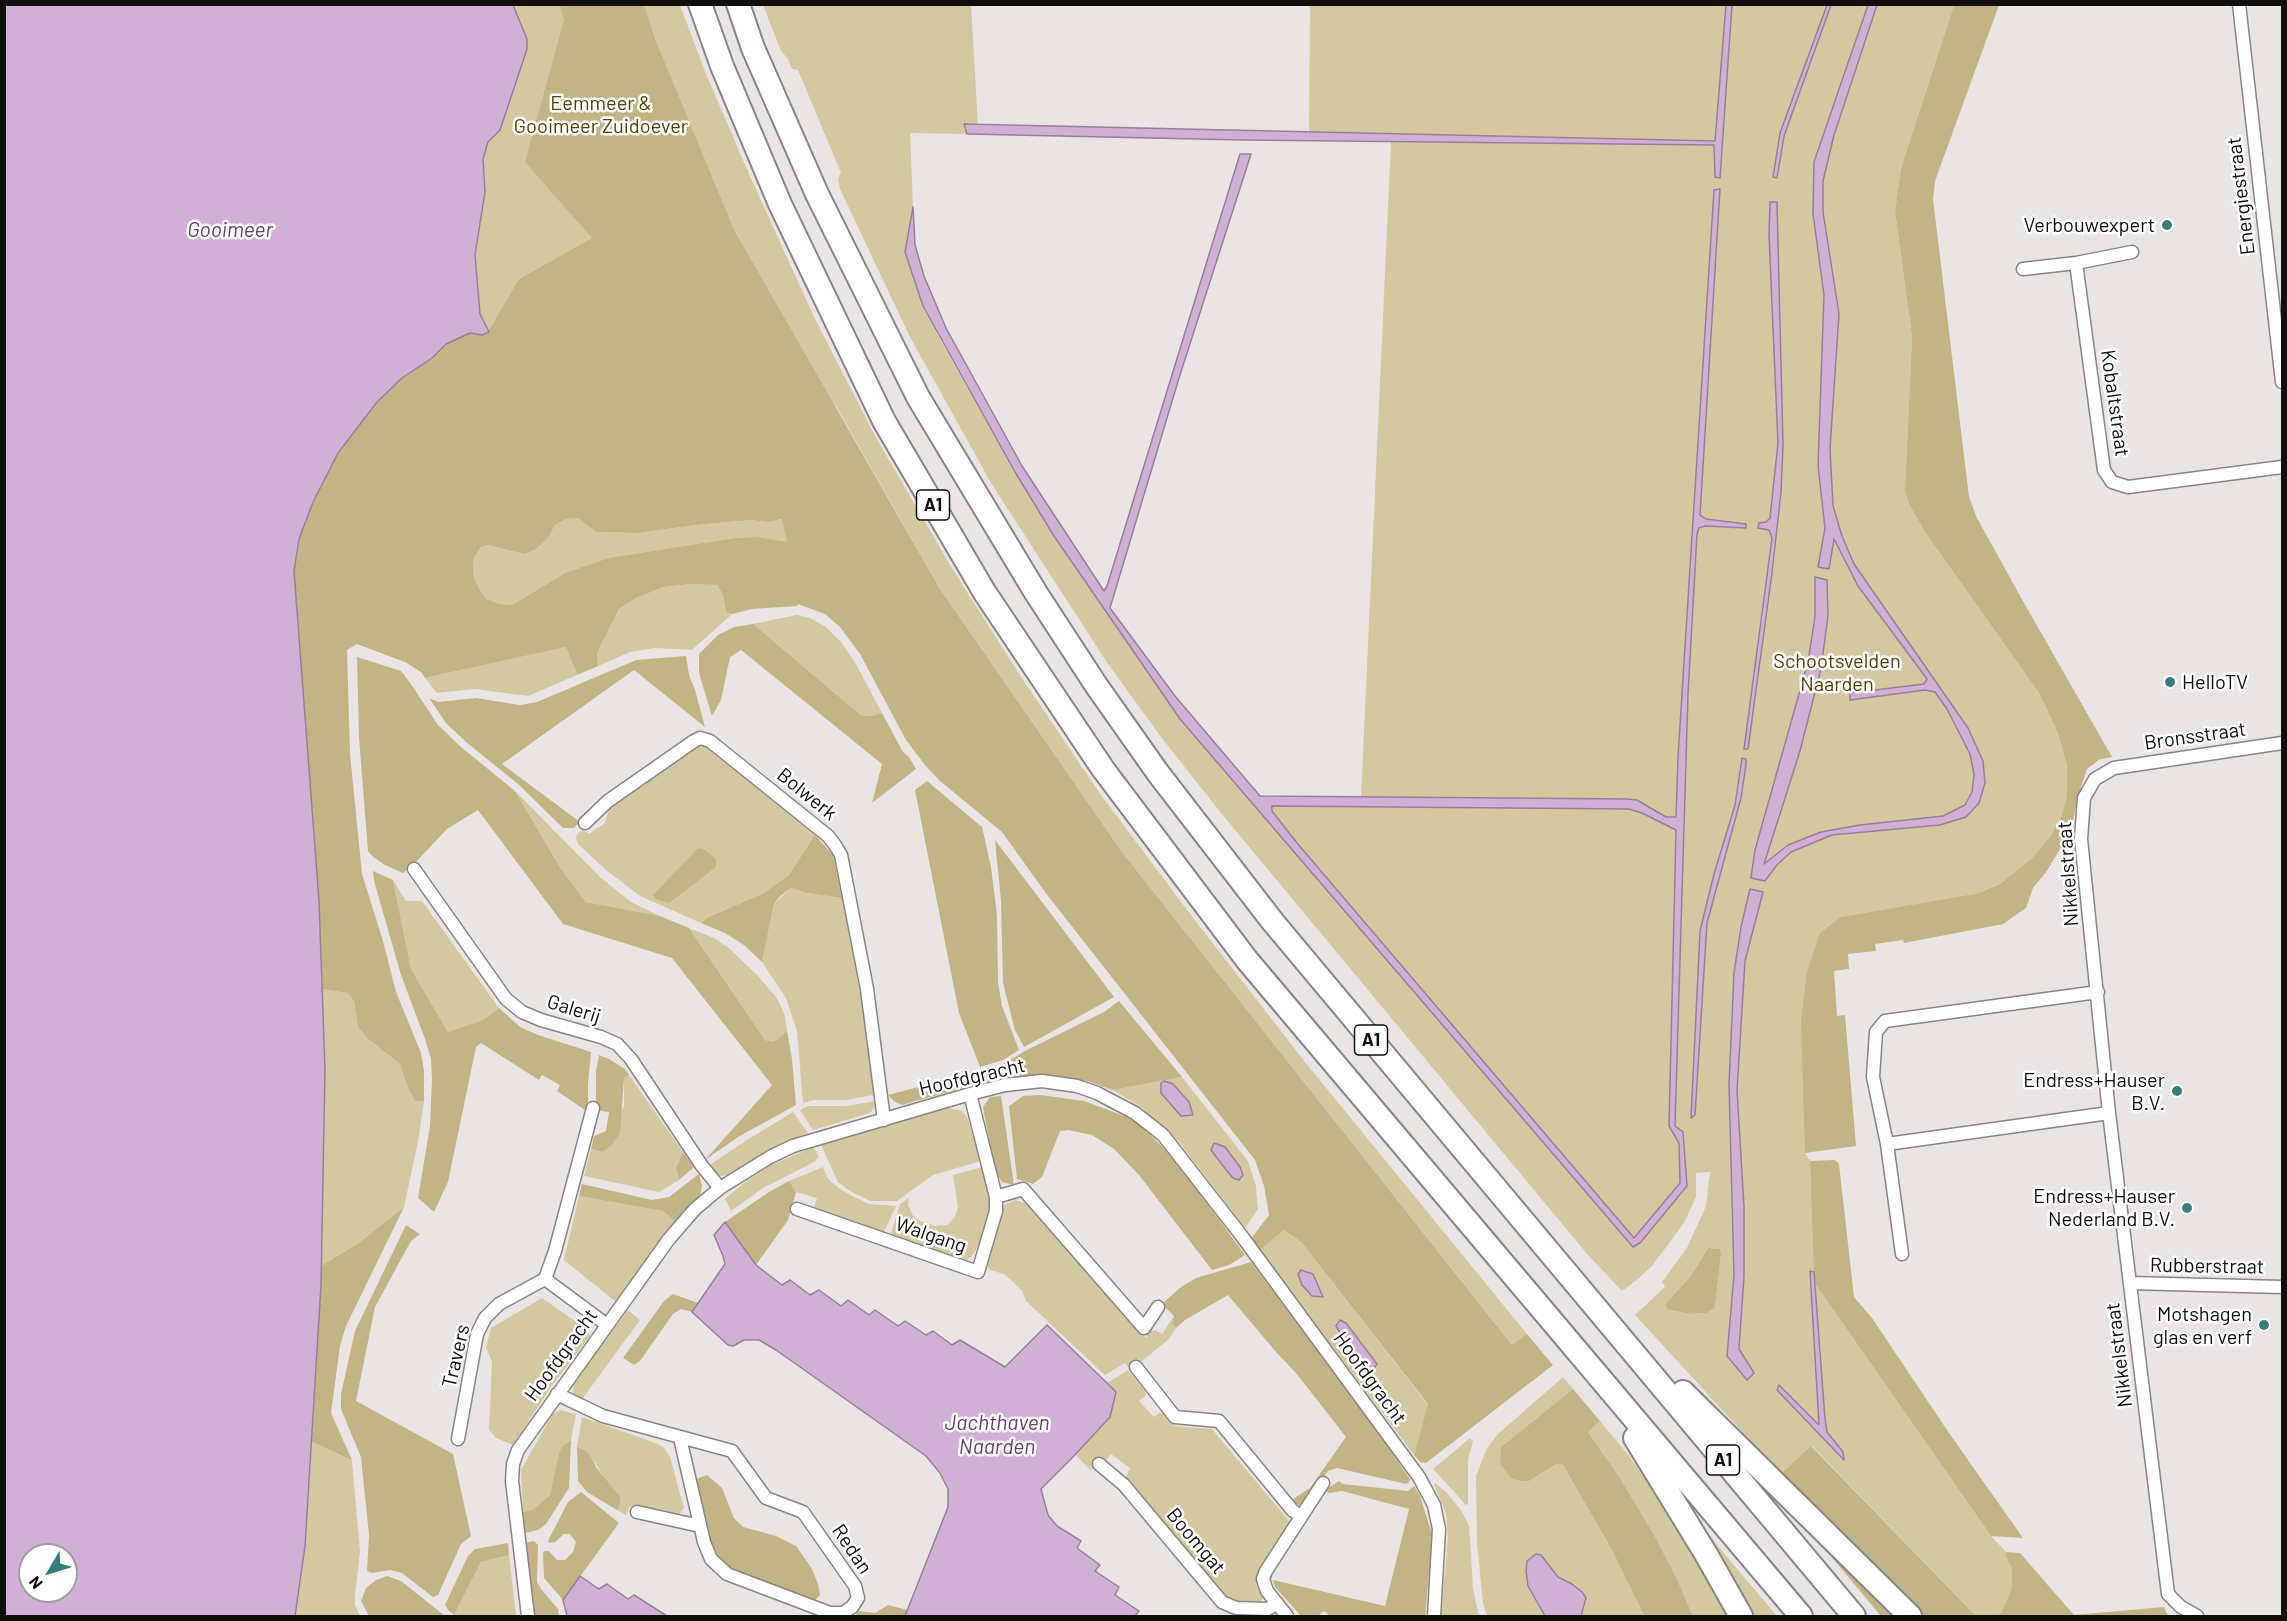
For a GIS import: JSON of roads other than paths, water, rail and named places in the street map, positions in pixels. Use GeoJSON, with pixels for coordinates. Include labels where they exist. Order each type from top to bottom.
{"type":"FeatureCollection","features":[{"type":"Feature","properties":{"kind":"highway","name":"A1"},"geometry":{"type":"LineString","coordinates":[[700,4],[722,66],[780,204],[884,421],[985,594],[1102,769],[1247,960],[1801,1617]]}},
{"type":"Feature","properties":{"kind":"highway","name":"A1"},"geometry":{"type":"LineString","coordinates":[[738,4],[753,48],[817,194],[918,397],[1036,592],[1096,685],[1158,773],[1274,922],[1854,1617]]}},
{"type":"Feature","properties":{"kind":"highway","name":"A1"},"geometry":{"type":"LineString","coordinates":[[1592,1302],[1910,1617]]}},
{"type":"Feature","properties":{"kind":"highway","name":"A1"},"geometry":{"type":"LineString","coordinates":[[1599,1378],[1706,1554],[1741,1617]]}},
{"type":"Feature","properties":{"kind":"street","name":"Energiestraat"},"geometry":{"type":"LineString","coordinates":[[2239,4],[2283,382]]}},
{"type":"Feature","properties":{"kind":"street"},"geometry":{"type":"LineString","coordinates":[[2023,269],[2076,263],[2132,252]]}},
{"type":"Feature","properties":{"kind":"street","name":"Kobaltstraat"},"geometry":{"type":"LineString","coordinates":[[2076,263],[2104,470],[2112,482],[2128,487],[2283,466]]}},
{"type":"Feature","properties":{"kind":"street","name":"Bolwerk"},"geometry":{"type":"LineString","coordinates":[[585,823],[608,801],[700,738],[710,741],[828,836],[840,855],[867,989],[884,1120]]}},
{"type":"Feature","properties":{"kind":"street","name":"Bronsstraat"},"geometry":{"type":"LineString","coordinates":[[2114,768],[2283,743]]}},
{"type":"Feature","properties":{"kind":"street","name":"Nikkelstraat"},"geometry":{"type":"LineString","coordinates":[[2114,768],[2095,779],[2084,798],[2081,839],[2109,1113],[2168,1594],[2181,1607],[2197,1617]]}},
{"type":"Feature","properties":{"kind":"street","name":"Galerij"},"geometry":{"type":"LineString","coordinates":[[414,869],[506,999],[522,1012],[541,1020],[601,1037],[617,1044],[631,1059],[702,1166],[720,1188]]}},
{"type":"Feature","properties":{"kind":"street"},"geometry":{"type":"LineString","coordinates":[[1902,1254],[1887,1144],[1873,1077],[1876,1032],[1885,1021],[2098,992]]}},
{"type":"Feature","properties":{"kind":"street","name":"Hoofdgracht"},"geometry":{"type":"LineString","coordinates":[[528,1617],[512,1481],[513,1464],[518,1450],[669,1239],[695,1209],[720,1188],[770,1157],[793,1146],[1005,1085],[1042,1082],[1077,1086],[1117,1102],[1152,1125],[1173,1146],[1419,1477],[1430,1495],[1439,1529],[1434,1617]]}},
{"type":"Feature","properties":{"kind":"street","name":"Walgang"},"geometry":{"type":"LineString","coordinates":[[797,1209],[978,1272],[996,1211],[996,1197],[970,1094]]}},
{"type":"Feature","properties":{"kind":"street"},"geometry":{"type":"LineString","coordinates":[[593,1108],[555,1251],[545,1279],[607,1325]]}},
{"type":"Feature","properties":{"kind":"street"},"geometry":{"type":"LineString","coordinates":[[1887,1144],[2109,1113]]}},
{"type":"Feature","properties":{"kind":"street"},"geometry":{"type":"LineString","coordinates":[[996,1197],[1023,1188],[1144,1328],[1158,1308]]}},
{"type":"Feature","properties":{"kind":"street","name":"Travers"},"geometry":{"type":"LineString","coordinates":[[458,1439],[477,1334],[485,1318],[500,1304],[545,1279]]}},
{"type":"Feature","properties":{"kind":"street","name":"Rubberstraat"},"geometry":{"type":"LineString","coordinates":[[2130,1283],[2283,1287]]}},
{"type":"Feature","properties":{"kind":"street"},"geometry":{"type":"LineString","coordinates":[[1136,1367],[1175,1418],[1219,1421],[1293,1511],[1301,1516]]}},
{"type":"Feature","properties":{"kind":"street","name":"Redan"},"geometry":{"type":"LineString","coordinates":[[557,1394],[603,1416],[732,1451],[766,1498],[803,1512],[855,1586],[858,1598],[852,1608],[843,1613],[830,1613],[727,1574],[711,1559],[704,1542],[680,1438]]}},
{"type":"Feature","properties":{"kind":"street","name":"Boomgat"},"geometry":{"type":"LineString","coordinates":[[1099,1464],[1124,1485],[1222,1602],[1231,1607],[1268,1609],[1276,1603]]}},
{"type":"Feature","properties":{"kind":"street"},"geometry":{"type":"LineString","coordinates":[[1287,1617],[1267,1591],[1263,1579],[1323,1483]]}},
{"type":"Feature","properties":{"kind":"street"},"geometry":{"type":"LineString","coordinates":[[637,1512],[700,1526]]}},
{"type":"Feature","properties":{"kind":"water","name":"Gooimeer"},"geometry":{"type":"Polygon","coordinates":[[[5,4],[513,5],[527,39],[527,49],[500,130],[488,142],[483,159],[485,192],[475,255],[480,314],[489,332],[482,335],[470,333],[446,344],[432,358],[402,378],[377,402],[338,453],[313,502],[299,539],[294,571],[319,901],[325,1070],[321,1285],[305,1546],[295,1616],[5,1616],[5,4]]]}},
{"type":"Feature","properties":{"kind":"water"},"geometry":{"type":"Polygon","coordinates":[[[1726,5],[1732,5],[1720,178],[1715,177],[1714,145],[1243,140],[967,134],[964,124],[1715,141],[1726,5]]]}},
{"type":"Feature","properties":{"kind":"water"},"geometry":{"type":"Polygon","coordinates":[[[1827,5],[1831,5],[1784,136],[1777,178],[1773,177],[1780,133],[1827,5]]]}},
{"type":"Feature","properties":{"kind":"water"},"geometry":{"type":"Polygon","coordinates":[[[1868,5],[1877,5],[1834,135],[1823,181],[1823,212],[1839,314],[1830,449],[1833,506],[1854,564],[1968,728],[1983,761],[1985,783],[1979,803],[1966,817],[1940,825],[1832,835],[1791,852],[1765,881],[1751,878],[1755,850],[1808,662],[1815,617],[1815,577],[1827,580],[1828,615],[1821,669],[1800,751],[1764,864],[1788,845],[1821,832],[1860,825],[1943,816],[1965,805],[1972,792],[1974,774],[1970,754],[1947,709],[1935,692],[1925,690],[1850,700],[1850,693],[1924,684],[1927,679],[1858,586],[1834,539],[1829,569],[1818,567],[1825,528],[1818,466],[1824,295],[1813,214],[1814,162],[1868,5]]]}},
{"type":"Feature","properties":{"kind":"water"},"geometry":{"type":"Polygon","coordinates":[[[1240,154],[1251,154],[1179,378],[1110,608],[1175,696],[1260,796],[1627,799],[1637,800],[1666,817],[1676,817],[1714,190],[1720,189],[1700,515],[1706,519],[1746,524],[1746,528],[1705,526],[1699,528],[1697,534],[1688,694],[1675,1126],[1683,1132],[1687,1186],[1640,1243],[1633,1247],[1180,719],[1054,536],[1015,472],[923,306],[905,252],[913,207],[915,245],[924,276],[946,328],[1022,466],[1104,591],[1240,154]],[[1272,806],[1272,811],[1297,843],[1634,1238],[1680,1183],[1679,1143],[1669,1126],[1676,830],[1629,809],[1272,806]]]}},
{"type":"Feature","properties":{"kind":"water"},"geometry":{"type":"Polygon","coordinates":[[[1770,202],[1777,202],[1783,446],[1781,492],[1748,749],[1744,749],[1772,538],[1769,530],[1758,528],[1759,523],[1766,522],[1770,518],[1778,443],[1769,235],[1770,202]]]}},
{"type":"Feature","properties":{"kind":"water"},"geometry":{"type":"Polygon","coordinates":[[[1742,758],[1746,759],[1746,765],[1741,798],[1707,923],[1695,1115],[1691,1118],[1700,931],[1735,805],[1742,758]]]}},
{"type":"Feature","properties":{"kind":"water"},"geometry":{"type":"Polygon","coordinates":[[[1750,889],[1763,892],[1745,961],[1737,1090],[1744,1207],[1744,1276],[1739,1349],[1754,1373],[1747,1380],[1727,1356],[1734,1275],[1729,1084],[1734,973],[1750,889]]]}},
{"type":"Feature","properties":{"kind":"water"},"geometry":{"type":"Polygon","coordinates":[[[1164,1081],[1173,1084],[1189,1102],[1193,1115],[1181,1116],[1161,1093],[1161,1083],[1164,1081]]]}},
{"type":"Feature","properties":{"kind":"water"},"geometry":{"type":"Polygon","coordinates":[[[1214,1143],[1225,1147],[1240,1167],[1243,1175],[1239,1180],[1233,1178],[1211,1150],[1214,1143]]]}},
{"type":"Feature","properties":{"kind":"water","name":"Jachthaven Naarden"},"geometry":{"type":"Polygon","coordinates":[[[725,1222],[756,1265],[782,1285],[790,1280],[810,1295],[819,1290],[841,1306],[848,1300],[869,1315],[875,1310],[898,1326],[905,1321],[926,1335],[933,1331],[952,1345],[960,1340],[1005,1367],[1047,1325],[1116,1392],[1110,1417],[1041,1489],[1048,1515],[1057,1526],[1081,1541],[1077,1548],[1100,1565],[1095,1571],[1119,1587],[1115,1595],[1139,1611],[1135,1616],[905,1616],[948,1507],[948,1489],[940,1473],[926,1456],[776,1350],[759,1340],[744,1340],[733,1346],[728,1345],[692,1312],[725,1264],[714,1235],[725,1222]]]}},
{"type":"Feature","properties":{"kind":"water"},"geometry":{"type":"Polygon","coordinates":[[[1301,1270],[1313,1274],[1323,1297],[1312,1296],[1302,1285],[1298,1274],[1301,1270]]]}},
{"type":"Feature","properties":{"kind":"water"},"geometry":{"type":"Polygon","coordinates":[[[1810,1271],[1814,1272],[1827,1432],[1843,1452],[1844,1460],[1777,1390],[1779,1385],[1819,1425],[1810,1271]]]}},
{"type":"Feature","properties":{"kind":"water"},"geometry":{"type":"Polygon","coordinates":[[[1340,1320],[1346,1323],[1377,1364],[1372,1371],[1361,1363],[1346,1343],[1336,1326],[1340,1320]]]}},
{"type":"Feature","properties":{"kind":"water"},"geometry":{"type":"Polygon","coordinates":[[[1536,1554],[1541,1555],[1558,1577],[1582,1592],[1586,1598],[1581,1616],[1545,1616],[1528,1586],[1527,1561],[1536,1554]]]}},
{"type":"Feature","properties":{"kind":"water"},"geometry":{"type":"Polygon","coordinates":[[[580,1576],[599,1589],[607,1584],[628,1599],[634,1595],[667,1616],[567,1616],[563,1600],[580,1576]]]}},
{"type":"Feature","properties":{"kind":"place","name":"Verbouwexpert"},"geometry":{"type":"Point","coordinates":[2167,225]}},
{"type":"Feature","properties":{"kind":"place","name":"HelloTV"},"geometry":{"type":"Point","coordinates":[2170,682]}},
{"type":"Feature","properties":{"kind":"place","name":"Endress+Hauser B.V."},"geometry":{"type":"Point","coordinates":[2177,1091]}},
{"type":"Feature","properties":{"kind":"place","name":"Endress+Hauser Nederland B.V."},"geometry":{"type":"Point","coordinates":[2187,1208]}},
{"type":"Feature","properties":{"kind":"place","name":"Motshagen glas en verf"},"geometry":{"type":"Point","coordinates":[2264,1325]}},
{"type":"Feature","properties":{"kind":"park label","name":"Eemmeer & Gooimeer Zuidoever"},"geometry":{"type":"Point","coordinates":[601,114]}},
{"type":"Feature","properties":{"kind":"park label","name":"Schootsvelden Naarden"},"geometry":{"type":"Point","coordinates":[1837,672]}}]}
